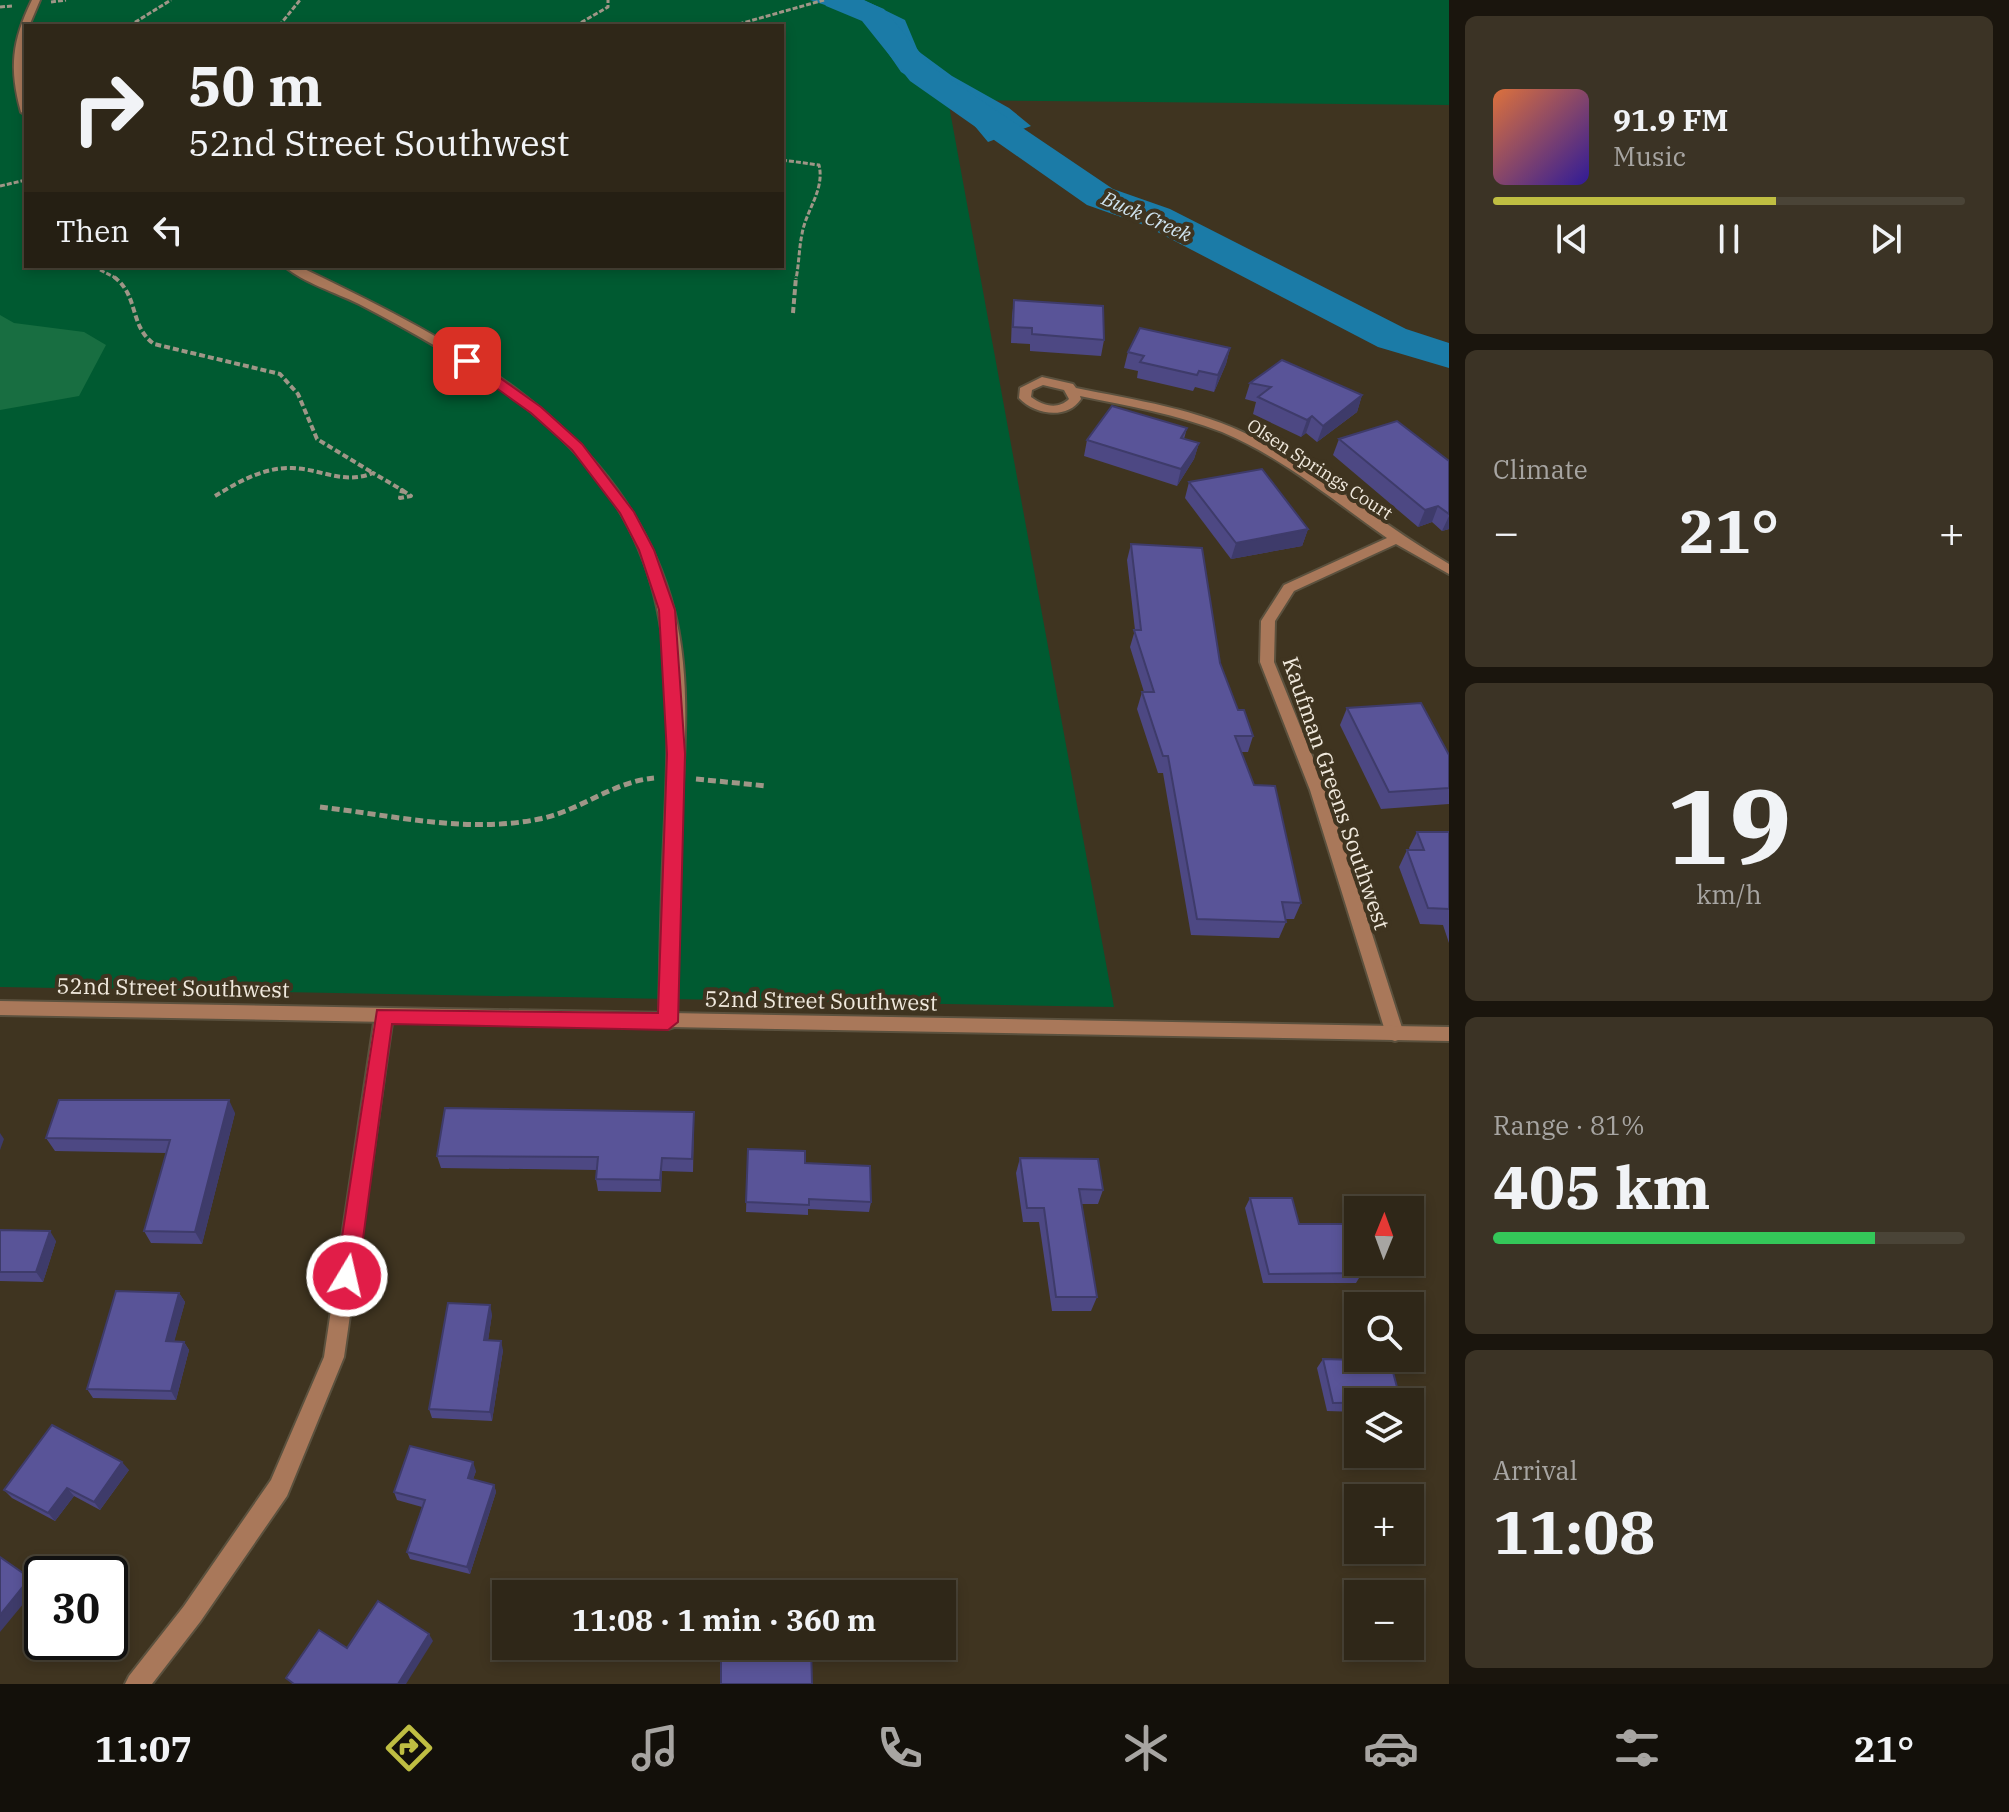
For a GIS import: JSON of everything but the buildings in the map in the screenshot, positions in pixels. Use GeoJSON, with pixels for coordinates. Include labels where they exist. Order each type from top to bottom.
{"type":"FeatureCollection","features":[{"type":"Feature","properties":{"kind":"street"},"geometry":{"type":"LineString","coordinates":[[24,105],[16,78],[16,54],[23,25],[36,0]]}},
{"type":"Feature","properties":{"kind":"street"},"geometry":{"type":"LineString","coordinates":[[293,268],[373,305],[491,375],[577,447],[619,501],[646,550],[667,610],[675,777],[668,1022]]}},
{"type":"Feature","properties":{"kind":"street","name":"Olsen Springs Court"},"geometry":{"type":"LineString","coordinates":[[1072,391],[1199,420],[1248,440],[1395,539],[1449,570]]}},
{"type":"Feature","properties":{"kind":"street","name":"Kaufman Greens Southwest"},"geometry":{"type":"LineString","coordinates":[[1395,539],[1289,588],[1268,621],[1267,662],[1318,790],[1395,1034]]}},
{"type":"Feature","properties":{"kind":"street","name":"52nd Street Southwest"},"geometry":{"type":"LineString","coordinates":[[0,1008],[1449,1034]]}},
{"type":"Feature","properties":{"kind":"street"},"geometry":{"type":"LineString","coordinates":[[137,1684],[192,1614],[279,1488],[334,1357],[384,1016]]}},
{"type":"Feature","properties":{"kind":"path"},"geometry":{"type":"LineString","coordinates":[[132,24],[171,0]]}},
{"type":"Feature","properties":{"kind":"path"},"geometry":{"type":"LineString","coordinates":[[281,24],[300,0]]}},
{"type":"Feature","properties":{"kind":"path"},"geometry":{"type":"LineString","coordinates":[[578,24],[608,7],[608,0]]}},
{"type":"Feature","properties":{"kind":"path"},"geometry":{"type":"LineString","coordinates":[[739,24],[824,0]]}},
{"type":"Feature","properties":{"kind":"path"},"geometry":{"type":"LineString","coordinates":[[784,160],[819,165],[822,178],[801,236],[803,248],[794,286],[793,313]]}},
{"type":"Feature","properties":{"kind":"path"},"geometry":{"type":"LineString","coordinates":[[0,186],[24,180]]}},
{"type":"Feature","properties":{"kind":"path"},"geometry":{"type":"LineString","coordinates":[[100,270],[120,278],[130,289],[136,332],[142,337],[154,344],[274,370],[298,394],[317,439],[355,465],[402,490]]}},
{"type":"Feature","properties":{"kind":"path"},"geometry":{"type":"LineString","coordinates":[[215,496],[247,477],[279,469],[298,469],[350,481],[373,473]]}},
{"type":"Feature","properties":{"kind":"path"},"geometry":{"type":"LineString","coordinates":[[320,807],[424,818],[517,822],[562,813],[625,784],[646,778],[675,777],[767,786]]}},
{"type":"Feature","properties":{"kind":"green space"},"geometry":{"type":"Polygon","coordinates":[[[0,0],[1449,0],[1449,105],[948,100],[1114,1007],[0,987],[0,0]]]}},
{"type":"Feature","properties":{"kind":"green space"},"geometry":{"type":"Polygon","coordinates":[[[0,315],[14,323],[84,332],[106,345],[79,396],[0,410],[0,315]]]}},
{"type":"Feature","properties":{"kind":"water"},"geometry":{"type":"Polygon","coordinates":[[[810,0],[864,0],[905,20],[918,51],[952,76],[1009,108],[1031,126],[988,142],[963,112],[901,72],[864,18],[810,0]]]}},
{"type":"Feature","properties":{"kind":"waterway","name":"Buck Creek"},"geometry":{"type":"LineString","coordinates":[[837,0],[873,15],[921,74],[1100,197],[1157,217],[1392,338],[1449,356]]}},
{"type":"Feature","properties":{"kind":"route"},"geometry":{"type":"LineString","coordinates":[[347,1276],[384,1016],[668,1022],[676,754],[667,610],[646,550],[627,512],[577,447],[536,410],[491,375],[467,361]]}}]}
